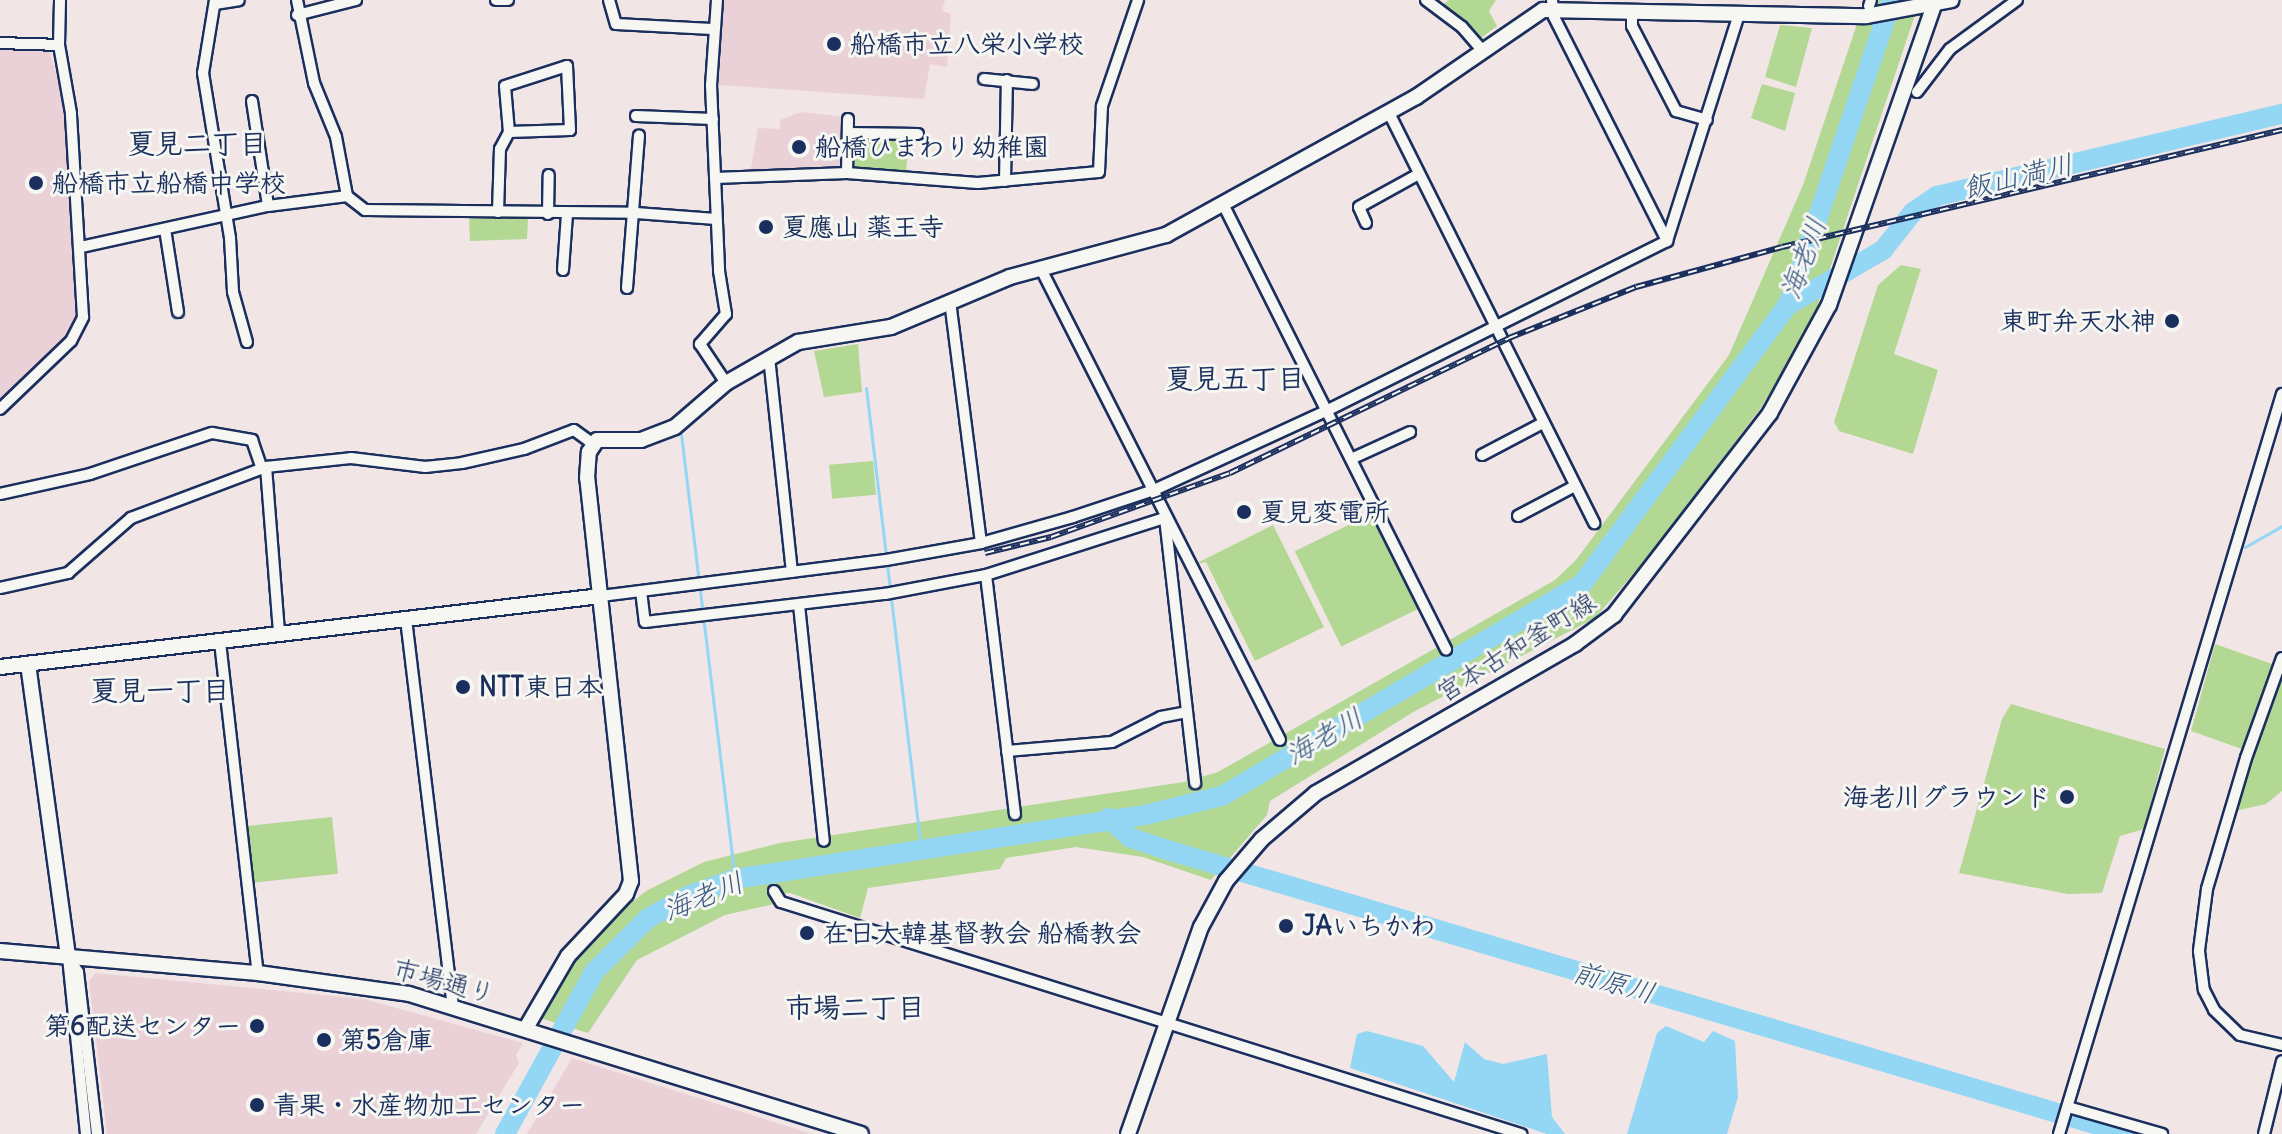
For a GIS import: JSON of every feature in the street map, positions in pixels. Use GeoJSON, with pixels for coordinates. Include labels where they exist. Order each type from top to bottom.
{"type":"FeatureCollection","features":[{"type":"Feature","properties":{"kind":"street"},"geometry":{"type":"LineString","coordinates":[[0,409],[71,341],[83,317],[71,113],[59,45],[60,0]]}},
{"type":"Feature","properties":{"kind":"street"},"geometry":{"type":"LineString","coordinates":[[239,0],[215,2],[203,73],[211,143],[227,216],[233,292],[247,342]]}},
{"type":"Feature","properties":{"kind":"street"},"geometry":{"type":"LineString","coordinates":[[297,0],[297,15],[314,83],[336,137],[347,196]]}},
{"type":"Feature","properties":{"kind":"street"},"geometry":{"type":"LineString","coordinates":[[297,15],[356,0]]}},
{"type":"Feature","properties":{"kind":"street"},"geometry":{"type":"LineString","coordinates":[[496,0],[508,0]]}},
{"type":"Feature","properties":{"kind":"street"},"geometry":{"type":"LineString","coordinates":[[609,0],[616,24],[712,29]]}},
{"type":"Feature","properties":{"kind":"street"},"geometry":{"type":"LineString","coordinates":[[717,0],[712,29],[713,119],[716,219],[726,314],[700,344],[726,383]]}},
{"type":"Feature","properties":{"kind":"street"},"geometry":{"type":"LineString","coordinates":[[715,178],[847,173],[949,183],[1099,172],[1102,106],[1138,0]]}},
{"type":"Feature","properties":{"kind":"street"},"geometry":{"type":"LineString","coordinates":[[1426,0],[1462,27],[1482,50]]}},
{"type":"Feature","properties":{"kind":"street"},"geometry":{"type":"LineString","coordinates":[[526,1028],[568,956],[626,894],[631,881],[587,478],[593,444],[603,438],[649,438],[675,427],[726,383],[798,342],[891,327],[950,301],[1041,269],[1152,240],[1224,206],[1388,111],[1527,17],[1552,4],[1632,11],[1739,14],[1871,7],[1898,13],[1952,0]]}},
{"type":"Feature","properties":{"kind":"street"},"geometry":{"type":"LineString","coordinates":[[1917,92],[1950,49],[2017,0]]}},
{"type":"Feature","properties":{"kind":"street","name":"宮本古和釜町線"},"geometry":{"type":"LineString","coordinates":[[1164,1025],[1191,951],[1229,877],[1239,865],[1316,793],[1575,644],[1614,615],[1770,413],[1835,288],[1936,2]]}},
{"type":"Feature","properties":{"kind":"street"},"geometry":{"type":"LineString","coordinates":[[1552,4],[1667,241]]}},
{"type":"Feature","properties":{"kind":"street"},"geometry":{"type":"LineString","coordinates":[[1632,11],[1632,26],[1676,111],[1707,120]]}},
{"type":"Feature","properties":{"kind":"street"},"geometry":{"type":"LineString","coordinates":[[0,667],[792,572],[981,543],[1154,490],[1326,411],[1667,241],[1739,14]]}},
{"type":"Feature","properties":{"kind":"street"},"geometry":{"type":"LineString","coordinates":[[0,43],[59,45]]}},
{"type":"Feature","properties":{"kind":"street"},"geometry":{"type":"LineString","coordinates":[[498,212],[500,149],[509,132],[505,86],[567,66],[570,130],[509,132]]}},
{"type":"Feature","properties":{"kind":"street"},"geometry":{"type":"LineString","coordinates":[[984,79],[1033,84]]}},
{"type":"Feature","properties":{"kind":"street"},"geometry":{"type":"LineString","coordinates":[[1005,181],[1007,80]]}},
{"type":"Feature","properties":{"kind":"street"},"geometry":{"type":"LineString","coordinates":[[252,101],[268,206]]}},
{"type":"Feature","properties":{"kind":"street"},"geometry":{"type":"LineString","coordinates":[[1388,111],[1594,523]]}},
{"type":"Feature","properties":{"kind":"street"},"geometry":{"type":"LineString","coordinates":[[636,116],[713,119]]}},
{"type":"Feature","properties":{"kind":"street"},"geometry":{"type":"LineString","coordinates":[[847,173],[848,119]]}},
{"type":"Feature","properties":{"kind":"street"},"geometry":{"type":"LineString","coordinates":[[848,133],[918,134]]}},
{"type":"Feature","properties":{"kind":"street"},"geometry":{"type":"LineString","coordinates":[[627,288],[636,213],[639,135]]}},
{"type":"Feature","properties":{"kind":"street"},"geometry":{"type":"LineString","coordinates":[[1366,223],[1359,207],[1419,174]]}},
{"type":"Feature","properties":{"kind":"street"},"geometry":{"type":"LineString","coordinates":[[548,214],[549,175]]}},
{"type":"Feature","properties":{"kind":"street"},"geometry":{"type":"LineString","coordinates":[[81,247],[268,206],[347,196],[375,214],[421,209],[548,214],[636,213],[716,219]]}},
{"type":"Feature","properties":{"kind":"street"},"geometry":{"type":"LineString","coordinates":[[1224,206],[1446,649]]}},
{"type":"Feature","properties":{"kind":"street"},"geometry":{"type":"LineString","coordinates":[[563,270],[567,214]]}},
{"type":"Feature","properties":{"kind":"street"},"geometry":{"type":"LineString","coordinates":[[165,229],[178,312]]}},
{"type":"Feature","properties":{"kind":"street"},"geometry":{"type":"LineString","coordinates":[[1041,269],[1280,740]]}},
{"type":"Feature","properties":{"kind":"street"},"geometry":{"type":"LineString","coordinates":[[950,301],[981,543]]}},
{"type":"Feature","properties":{"kind":"street"},"geometry":{"type":"LineString","coordinates":[[769,357],[792,572]]}},
{"type":"Feature","properties":{"kind":"street"},"geometry":{"type":"LineString","coordinates":[[2060,1130],[2282,394]]}},
{"type":"Feature","properties":{"kind":"street"},"geometry":{"type":"LineString","coordinates":[[1482,455],[1543,423]]}},
{"type":"Feature","properties":{"kind":"street"},"geometry":{"type":"LineString","coordinates":[[0,588],[68,573],[131,518],[264,468],[351,458],[425,467],[462,463],[524,449],[574,430],[593,444]]}},
{"type":"Feature","properties":{"kind":"street"},"geometry":{"type":"LineString","coordinates":[[1351,459],[1410,432]]}},
{"type":"Feature","properties":{"kind":"street"},"geometry":{"type":"LineString","coordinates":[[0,494],[90,474],[212,433],[252,440],[264,468],[279,634]]}},
{"type":"Feature","properties":{"kind":"street"},"geometry":{"type":"LineString","coordinates":[[1518,516],[1575,486]]}},
{"type":"Feature","properties":{"kind":"street"},"geometry":{"type":"LineString","coordinates":[[641,591],[645,622],[799,605],[986,575],[1165,518]]}},
{"type":"Feature","properties":{"kind":"street"},"geometry":{"type":"LineString","coordinates":[[1165,518],[1195,783]]}},
{"type":"Feature","properties":{"kind":"street"},"geometry":{"type":"LineString","coordinates":[[986,575],[1015,814]]}},
{"type":"Feature","properties":{"kind":"street"},"geometry":{"type":"LineString","coordinates":[[799,605],[824,841]]}},
{"type":"Feature","properties":{"kind":"street"},"geometry":{"type":"LineString","coordinates":[[406,619],[453,1005]]}},
{"type":"Feature","properties":{"kind":"street"},"geometry":{"type":"LineString","coordinates":[[220,642],[258,973]]}},
{"type":"Feature","properties":{"kind":"street"},"geometry":{"type":"LineString","coordinates":[[2282,658],[2246,758],[2207,889],[2199,951],[2204,990],[2214,1010],[2240,1035],[2282,1045]]}},
{"type":"Feature","properties":{"kind":"street"},"geometry":{"type":"LineString","coordinates":[[28,664],[68,957],[86,1134]]}},
{"type":"Feature","properties":{"kind":"street"},"geometry":{"type":"LineString","coordinates":[[1007,751],[1112,742],[1161,717],[1187,712]]}},
{"type":"Feature","properties":{"kind":"street"},"geometry":{"type":"LineString","coordinates":[[774,891],[781,902],[1164,1025],[1521,1134]]}},
{"type":"Feature","properties":{"kind":"street","name":"市場通り"},"geometry":{"type":"LineString","coordinates":[[0,951],[258,973],[367,986],[453,1005],[861,1134]]}},
{"type":"Feature","properties":{"kind":"street"},"geometry":{"type":"LineString","coordinates":[[68,957],[78,972],[97,1134]]}},
{"type":"Feature","properties":{"kind":"street"},"geometry":{"type":"LineString","coordinates":[[1128,1134],[1164,1025]]}},
{"type":"Feature","properties":{"kind":"street"},"geometry":{"type":"LineString","coordinates":[[2264,1134],[2282,1061]]}},
{"type":"Feature","properties":{"kind":"street"},"geometry":{"type":"LineString","coordinates":[[2067,1108],[2162,1134]]}},
{"type":"Feature","properties":{"kind":"shaded area","name":"船橋市立八栄小学校"},"geometry":{"type":"Polygon","coordinates":[[[722,0],[945,0],[942,11],[951,14],[947,67],[930,64],[924,99],[719,85],[722,0]]]}},
{"type":"Feature","properties":{"kind":"shaded area","name":"船橋市立船橋中学校"},"geometry":{"type":"Polygon","coordinates":[[[0,48],[49,50],[65,104],[80,303],[65,339],[0,401],[0,48]]]}},
{"type":"Feature","properties":{"kind":"shaded area","name":"船橋ひまわり幼稚園"},"geometry":{"type":"Polygon","coordinates":[[[801,112],[846,117],[840,169],[750,174],[758,128],[780,129],[780,120],[801,112]]]}},
{"type":"Feature","properties":{"kind":"shaded area"},"geometry":{"type":"Polygon","coordinates":[[[96,973],[364,999],[523,1043],[516,1055],[519,1063],[476,1134],[107,1134],[89,981],[96,973]]]}},
{"type":"Feature","properties":{"kind":"shaded area"},"geometry":{"type":"Polygon","coordinates":[[[572,1058],[812,1134],[527,1134],[572,1058]]]}},
{"type":"Feature","properties":{"kind":"green space"},"geometry":{"type":"Polygon","coordinates":[[[1449,0],[1496,0],[1489,11],[1497,26],[1481,38],[1441,6],[1449,0]]]}},
{"type":"Feature","properties":{"kind":"green space"},"geometry":{"type":"Polygon","coordinates":[[[1865,0],[1920,0],[1812,322],[1762,406],[1665,537],[1595,618],[1415,711],[1270,801],[1267,815],[1211,880],[1143,857],[1076,847],[1006,858],[1000,869],[868,888],[860,918],[790,893],[773,894],[779,903],[725,915],[637,960],[588,1033],[537,1017],[565,969],[600,928],[646,891],[704,862],[780,843],[1184,782],[1218,772],[1555,580],[1576,560],[1729,355],[1803,185],[1865,0]]]}},
{"type":"Feature","properties":{"kind":"green space"},"geometry":{"type":"Polygon","coordinates":[[[1780,25],[1812,28],[1796,87],[1765,77],[1780,25]]]}},
{"type":"Feature","properties":{"kind":"green space"},"geometry":{"type":"Polygon","coordinates":[[[1762,84],[1795,93],[1785,131],[1751,118],[1762,84]]]}},
{"type":"Feature","properties":{"kind":"green space"},"geometry":{"type":"Polygon","coordinates":[[[851,138],[909,138],[906,173],[853,169],[851,138]]]}},
{"type":"Feature","properties":{"kind":"green space"},"geometry":{"type":"Polygon","coordinates":[[[469,216],[528,218],[527,239],[470,241],[469,216]]]}},
{"type":"Feature","properties":{"kind":"green space"},"geometry":{"type":"Polygon","coordinates":[[[1901,265],[1921,269],[1894,354],[1938,370],[1913,454],[1839,431],[1834,422],[1878,285],[1901,265]]]}},
{"type":"Feature","properties":{"kind":"green space"},"geometry":{"type":"Polygon","coordinates":[[[858,344],[862,392],[824,397],[814,351],[858,344]]]}},
{"type":"Feature","properties":{"kind":"green space"},"geometry":{"type":"Polygon","coordinates":[[[873,461],[876,495],[832,499],[829,465],[873,461]]]}},
{"type":"Feature","properties":{"kind":"green space"},"geometry":{"type":"Polygon","coordinates":[[[1373,513],[1419,608],[1341,646],[1295,551],[1373,513]]]}},
{"type":"Feature","properties":{"kind":"green space"},"geometry":{"type":"Polygon","coordinates":[[[1273,525],[1324,627],[1255,661],[1206,562],[1193,565],[1273,525]]]}},
{"type":"Feature","properties":{"kind":"green space"},"geometry":{"type":"Polygon","coordinates":[[[2215,644],[2275,665],[2242,749],[2191,731],[2215,644]]]}},
{"type":"Feature","properties":{"kind":"green space"},"geometry":{"type":"Polygon","coordinates":[[[2282,670],[2282,791],[2266,804],[2235,811],[2282,670]]]}},
{"type":"Feature","properties":{"kind":"green space","name":"海老川グラウンド"},"geometry":{"type":"Polygon","coordinates":[[[2011,704],[2165,749],[2144,829],[2120,836],[2102,893],[2068,894],[1959,873],[2002,719],[2011,704]]]}},
{"type":"Feature","properties":{"kind":"green space"},"geometry":{"type":"Polygon","coordinates":[[[332,817],[338,874],[253,883],[247,826],[332,817]]]}},
{"type":"Feature","properties":{"kind":"water"},"geometry":{"type":"Polygon","coordinates":[[[1666,1026],[1704,1042],[1713,1031],[1735,1041],[1738,1097],[1727,1134],[1627,1134],[1657,1033],[1666,1026]]]}},
{"type":"Feature","properties":{"kind":"water"},"geometry":{"type":"Polygon","coordinates":[[[1367,1031],[1423,1046],[1454,1082],[1465,1042],[1484,1059],[1503,1064],[1547,1054],[1552,1117],[1565,1134],[1547,1134],[1350,1068],[1357,1034],[1367,1031]]]}},
{"type":"Feature","properties":{"kind":"waterway","name":"海老川"},"geometry":{"type":"LineString","coordinates":[[505,1134],[594,972],[647,919],[688,896],[735,879],[1145,815],[1222,796],[1582,584],[1788,305],[1892,0]]}},
{"type":"Feature","properties":{"kind":"waterway","name":"飯山満川"},"geometry":{"type":"LineString","coordinates":[[1788,305],[1883,250],[1913,212],[1937,196],[2282,114]]}},
{"type":"Feature","properties":{"kind":"waterway"},"geometry":{"type":"LineString","coordinates":[[866,388],[921,847]]}},
{"type":"Feature","properties":{"kind":"waterway"},"geometry":{"type":"LineString","coordinates":[[681,434],[735,879]]}},
{"type":"Feature","properties":{"kind":"waterway"},"geometry":{"type":"LineString","coordinates":[[2245,547],[2282,526]]}},
{"type":"Feature","properties":{"kind":"waterway","name":"前原川"},"geometry":{"type":"LineString","coordinates":[[1108,818],[1131,838],[1171,851],[2128,1134]]}},
{"type":"Feature","properties":{"kind":"railway"},"geometry":{"type":"LineString","coordinates":[[985,553],[1051,537],[1230,473],[1509,338],[1636,287],[1782,247],[2282,130]]}},
{"type":"Feature","properties":{"kind":"place","name":"船橋市立八栄小学校"},"geometry":{"type":"Point","coordinates":[834,44]}},
{"type":"Feature","properties":{"kind":"place","name":"船橋ひまわり幼稚園"},"geometry":{"type":"Point","coordinates":[799,147]}},
{"type":"Feature","properties":{"kind":"place","name":"船橋市立船橋中学校"},"geometry":{"type":"Point","coordinates":[36,183]}},
{"type":"Feature","properties":{"kind":"place","name":"夏應山 薬王寺"},"geometry":{"type":"Point","coordinates":[766,227]}},
{"type":"Feature","properties":{"kind":"place","name":"東町弁天水神"},"geometry":{"type":"Point","coordinates":[2172,321]}},
{"type":"Feature","properties":{"kind":"place","name":"夏見変電所"},"geometry":{"type":"Point","coordinates":[1244,512]}},
{"type":"Feature","properties":{"kind":"place","name":"NTT東日本"},"geometry":{"type":"Point","coordinates":[463,687]}},
{"type":"Feature","properties":{"kind":"place","name":"海老川グラウンド"},"geometry":{"type":"Point","coordinates":[2067,797]}},
{"type":"Feature","properties":{"kind":"place","name":"JAいちかわ"},"geometry":{"type":"Point","coordinates":[1286,926]}},
{"type":"Feature","properties":{"kind":"place","name":"在日大韓基督教会 船橋教会"},"geometry":{"type":"Point","coordinates":[807,933]}},
{"type":"Feature","properties":{"kind":"place","name":"第6配送センター"},"geometry":{"type":"Point","coordinates":[257,1026]}},
{"type":"Feature","properties":{"kind":"place","name":"第5倉庫"},"geometry":{"type":"Point","coordinates":[324,1040]}},
{"type":"Feature","properties":{"kind":"place","name":"青果・水産物加工センター"},"geometry":{"type":"Point","coordinates":[257,1105]}},
{"type":"Feature","properties":{"kind":"district","name":"夏見二丁目"},"geometry":{"type":"Point","coordinates":[197,143]}},
{"type":"Feature","properties":{"kind":"district","name":"夏見五丁目"},"geometry":{"type":"Point","coordinates":[1235,378]}},
{"type":"Feature","properties":{"kind":"district","name":"夏見一丁目"},"geometry":{"type":"Point","coordinates":[160,690]}},
{"type":"Feature","properties":{"kind":"district","name":"市場二丁目"},"geometry":{"type":"Point","coordinates":[855,1007]}}]}
